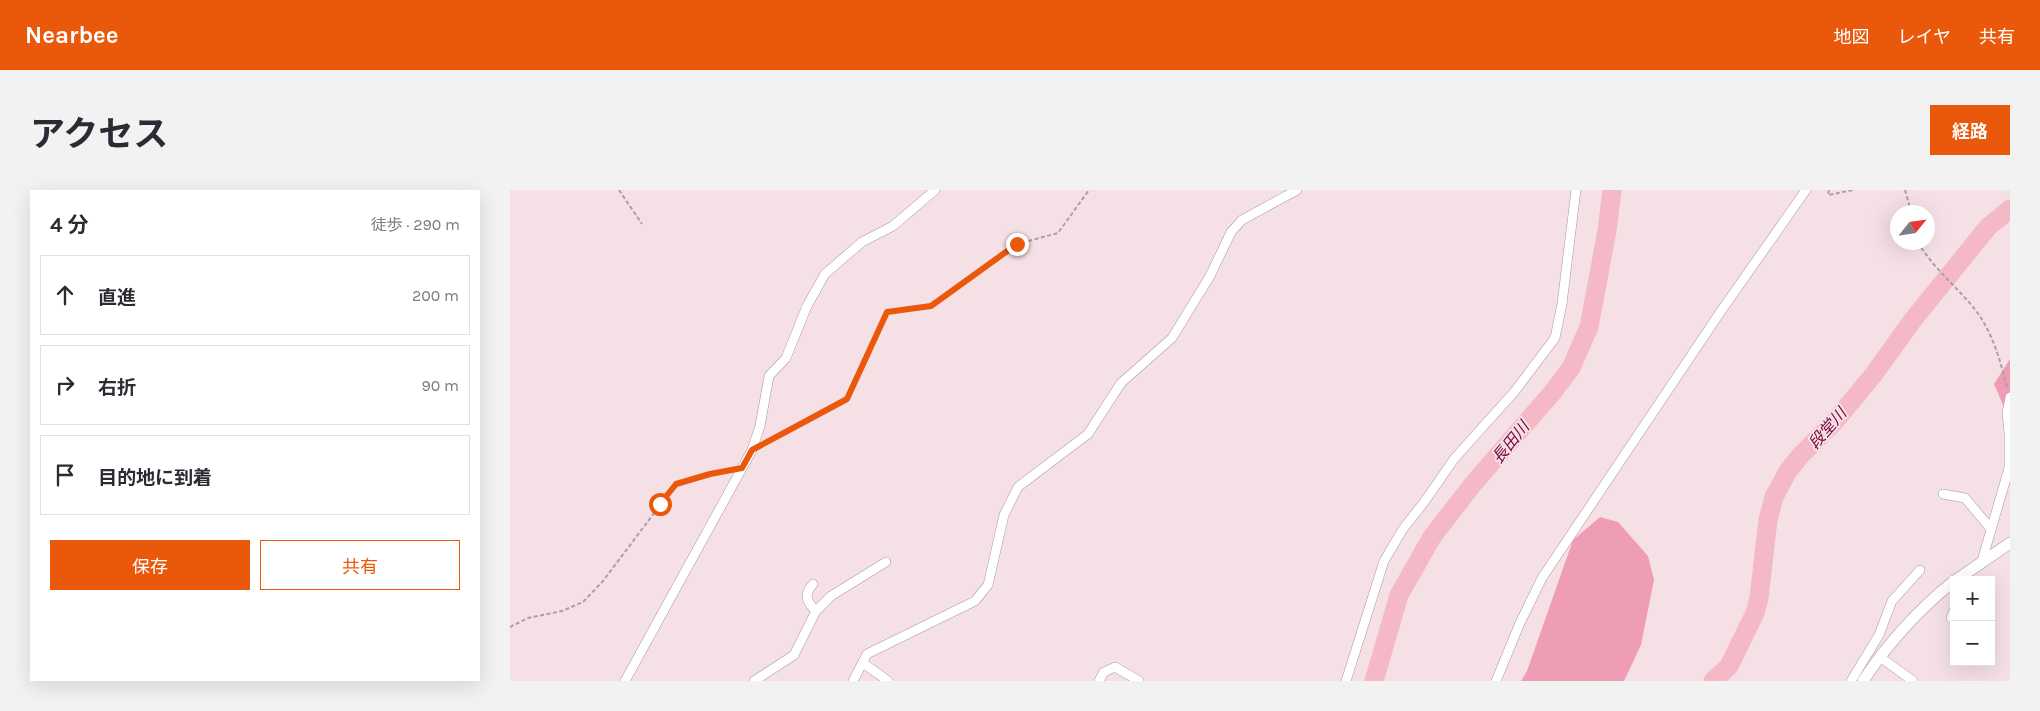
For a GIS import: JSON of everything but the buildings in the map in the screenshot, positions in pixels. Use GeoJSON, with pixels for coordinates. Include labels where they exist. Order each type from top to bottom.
{"type":"FeatureCollection","features":[{"type":"Feature","properties":{"kind":"main road"},"geometry":{"type":"LineString","coordinates":[[1962,576],[2010,543]]}},
{"type":"Feature","properties":{"kind":"main road"},"geometry":{"type":"LineString","coordinates":[[1863,681],[1899,632],[1928,602],[1950,585]]}},
{"type":"Feature","properties":{"kind":"street"},"geometry":{"type":"LineString","coordinates":[[625,681],[752,450],[760,426],[769,376],[786,358],[806,306],[826,274],[862,242],[894,226],[935,190]]}},
{"type":"Feature","properties":{"kind":"street"},"geometry":{"type":"LineString","coordinates":[[852,681],[867,654],[975,601],[988,585],[1004,516],[1018,487],[1088,434],[1121,383],[1172,338],[1210,276],[1231,232],[1242,220],[1297,190]]}},
{"type":"Feature","properties":{"kind":"street"},"geometry":{"type":"LineString","coordinates":[[1346,681],[1384,561],[1403,529],[1454,459],[1515,391],[1555,338],[1562,304],[1576,190]]}},
{"type":"Feature","properties":{"kind":"street"},"geometry":{"type":"LineString","coordinates":[[1496,681],[1520,623],[1542,578],[1718,314],[1806,190]]}},
{"type":"Feature","properties":{"kind":"street"},"geometry":{"type":"LineString","coordinates":[[1970,576],[1978,564],[1991,530],[2010,468],[2007,413],[2010,397]]}},
{"type":"Feature","properties":{"kind":"street"},"geometry":{"type":"LineString","coordinates":[[1943,494],[1965,498],[1991,530]]}},
{"type":"Feature","properties":{"kind":"street"},"geometry":{"type":"LineString","coordinates":[[754,681],[794,656],[816,611],[831,596],[886,562]]}},
{"type":"Feature","properties":{"kind":"street"},"geometry":{"type":"LineString","coordinates":[[1851,681],[1879,635],[1892,601],[1920,570]]}},
{"type":"Feature","properties":{"kind":"street"},"geometry":{"type":"LineString","coordinates":[[813,584],[806,596],[809,604],[816,611]]}},
{"type":"Feature","properties":{"kind":"street"},"geometry":{"type":"LineString","coordinates":[[1880,657],[1913,681]]}},
{"type":"Feature","properties":{"kind":"street"},"geometry":{"type":"LineString","coordinates":[[863,663],[888,681]]}},
{"type":"Feature","properties":{"kind":"street"},"geometry":{"type":"LineString","coordinates":[[1099,681],[1104,672],[1115,666],[1139,681]]}},
{"type":"Feature","properties":{"kind":"path"},"geometry":{"type":"LineString","coordinates":[[619,190],[642,224]]}},
{"type":"Feature","properties":{"kind":"path"},"geometry":{"type":"LineString","coordinates":[[752,450],[847,399],[887,312],[931,306],[1017,244],[1058,233],[1089,190]]}},
{"type":"Feature","properties":{"kind":"path"},"geometry":{"type":"LineString","coordinates":[[1829,190],[1828,195],[1852,190]]}},
{"type":"Feature","properties":{"kind":"path"},"geometry":{"type":"LineString","coordinates":[[1905,190],[1909,205]]}},
{"type":"Feature","properties":{"kind":"path"},"geometry":{"type":"LineString","coordinates":[[1924,250],[1981,317],[1997,350],[2010,397]]}},
{"type":"Feature","properties":{"kind":"path"},"geometry":{"type":"LineString","coordinates":[[510,626],[528,618],[562,611],[583,602],[603,582],[676,484],[710,474],[742,468]]}},
{"type":"Feature","properties":{"kind":"shaded area"},"geometry":{"type":"Polygon","coordinates":[[[2010,359],[2010,416],[2006,412],[1994,384],[2010,359]]]}},
{"type":"Feature","properties":{"kind":"shaded area"},"geometry":{"type":"Polygon","coordinates":[[[1600,517],[1618,522],[1648,556],[1654,580],[1641,645],[1624,681],[1521,681],[1527,671],[1573,540],[1600,517]]]}},
{"type":"Feature","properties":{"kind":"waterway","name":"長田川"},"geometry":{"type":"LineString","coordinates":[[1374,681],[1399,595],[1432,537],[1473,484],[1552,393],[1571,368],[1589,327],[1607,231],[1612,190]]}},
{"type":"Feature","properties":{"kind":"waterway","name":"段堂川"},"geometry":{"type":"LineString","coordinates":[[1713,681],[1729,666],[1755,613],[1759,598],[1768,520],[1774,497],[1788,471],[1836,420],[1874,374],[1912,321],[1988,227],[2010,209]]}},
{"type":"Feature","properties":{"kind":"route"},"geometry":{"type":"LineString","coordinates":[[660,504],[676,484],[710,474],[742,468],[752,450],[847,399],[887,312],[931,306],[1017,244]]}}]}
